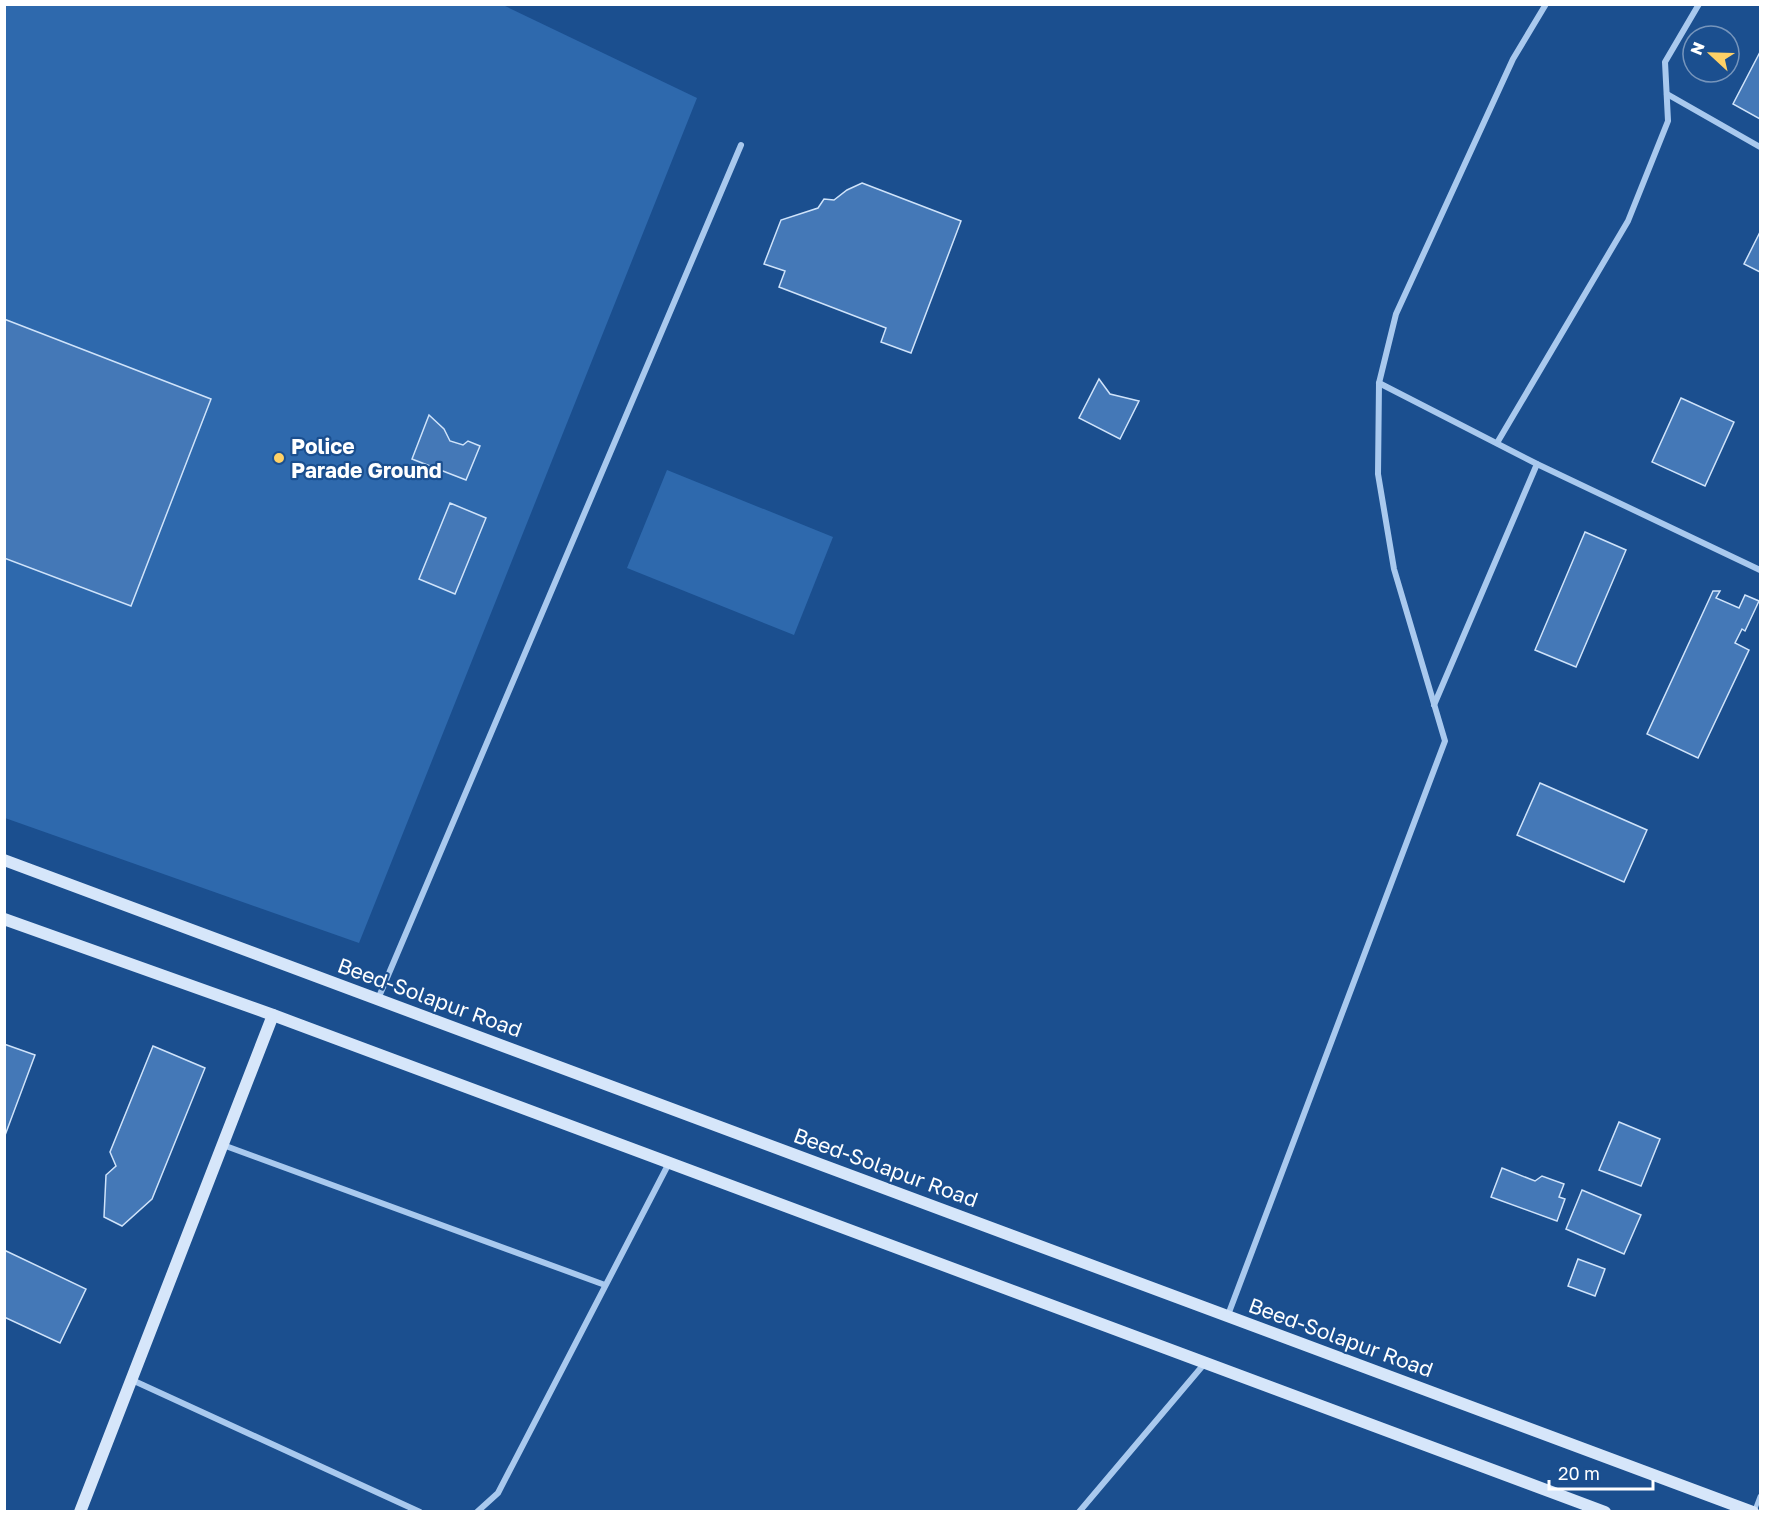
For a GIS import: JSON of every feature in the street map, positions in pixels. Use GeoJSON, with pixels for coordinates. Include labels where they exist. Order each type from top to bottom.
{"type":"FeatureCollection","features":[{"type":"Feature","properties":{"kind":"main road","name":"Beed-Solapur Road"},"geometry":{"type":"LineString","coordinates":[[4,860],[1753,1512]]}},
{"type":"Feature","properties":{"kind":"main road"},"geometry":{"type":"LineString","coordinates":[[4,919],[273,1015],[1605,1512]]}},
{"type":"Feature","properties":{"kind":"main road"},"geometry":{"type":"LineString","coordinates":[[80,1512],[273,1015]]}},
{"type":"Feature","properties":{"kind":"street"},"geometry":{"type":"LineString","coordinates":[[1228,1315],[1445,741],[1394,569],[1378,474],[1380,383],[1396,314],[1513,59],[1546,4]]}},
{"type":"Feature","properties":{"kind":"street"},"geometry":{"type":"LineString","coordinates":[[1497,443],[1628,221],[1668,121],[1665,62],[1699,4]]}},
{"type":"Feature","properties":{"kind":"street"},"geometry":{"type":"LineString","coordinates":[[1667,94],[1761,147]]}},
{"type":"Feature","properties":{"kind":"street"},"geometry":{"type":"LineString","coordinates":[[378,999],[741,145]]}},
{"type":"Feature","properties":{"kind":"street"},"geometry":{"type":"LineString","coordinates":[[1380,383],[1537,464],[1761,570]]}},
{"type":"Feature","properties":{"kind":"street"},"geometry":{"type":"LineString","coordinates":[[1434,705],[1537,464]]}},
{"type":"Feature","properties":{"kind":"street"},"geometry":{"type":"LineString","coordinates":[[223,1145],[605,1285]]}},
{"type":"Feature","properties":{"kind":"street"},"geometry":{"type":"LineString","coordinates":[[477,1512],[498,1493],[669,1162]]}},
{"type":"Feature","properties":{"kind":"street"},"geometry":{"type":"LineString","coordinates":[[1079,1512],[1206,1362]]}},
{"type":"Feature","properties":{"kind":"street"},"geometry":{"type":"LineString","coordinates":[[131,1380],[420,1512]]}},
{"type":"Feature","properties":{"kind":"lane"},"geometry":{"type":"LineString","coordinates":[[1753,1512],[1761,1496]]}},
{"type":"Feature","properties":{"kind":"shaded area","name":"Police Parade Ground"},"geometry":{"type":"Polygon","coordinates":[[[5,5],[503,5],[697,98],[359,943],[5,818],[5,5]]]}},
{"type":"Feature","properties":{"kind":"shaded area"},"geometry":{"type":"Polygon","coordinates":[[[667,470],[833,537],[794,635],[627,568],[667,470]]]}},
{"type":"Feature","properties":{"kind":"building"},"geometry":{"type":"Polygon","coordinates":[[[1760,52],[1760,119],[1733,104],[1760,52]]]}},
{"type":"Feature","properties":{"kind":"building"},"geometry":{"type":"Polygon","coordinates":[[[862,183],[961,221],[911,353],[881,342],[886,328],[779,287],[785,271],[764,264],[781,220],[818,208],[824,199],[834,200],[847,190],[862,183]]]}},
{"type":"Feature","properties":{"kind":"building"},"geometry":{"type":"Polygon","coordinates":[[[1760,232],[1760,272],[1744,264],[1760,232]]]}},
{"type":"Feature","properties":{"kind":"building"},"geometry":{"type":"Polygon","coordinates":[[[4,319],[211,399],[131,606],[4,558],[4,319]]]}},
{"type":"Feature","properties":{"kind":"building"},"geometry":{"type":"Polygon","coordinates":[[[1099,379],[1110,394],[1139,401],[1120,439],[1079,418],[1099,379]]]}},
{"type":"Feature","properties":{"kind":"building"},"geometry":{"type":"Polygon","coordinates":[[[1681,398],[1734,422],[1705,486],[1652,462],[1681,398]]]}},
{"type":"Feature","properties":{"kind":"building"},"geometry":{"type":"Polygon","coordinates":[[[429,415],[444,429],[450,441],[463,445],[468,441],[480,446],[466,480],[412,459],[429,415]]]}},
{"type":"Feature","properties":{"kind":"building"},"geometry":{"type":"Polygon","coordinates":[[[450,503],[486,518],[455,594],[419,579],[450,503]]]}},
{"type":"Feature","properties":{"kind":"building"},"geometry":{"type":"Polygon","coordinates":[[[1585,532],[1626,550],[1576,667],[1535,650],[1585,532]]]}},
{"type":"Feature","properties":{"kind":"building"},"geometry":{"type":"Polygon","coordinates":[[[1713,591],[1720,591],[1716,598],[1739,608],[1745,595],[1759,601],[1745,631],[1742,629],[1735,643],[1749,650],[1698,758],[1647,734],[1713,591]]]}},
{"type":"Feature","properties":{"kind":"building"},"geometry":{"type":"Polygon","coordinates":[[[1540,783],[1647,830],[1624,882],[1517,835],[1540,783]]]}},
{"type":"Feature","properties":{"kind":"building"},"geometry":{"type":"Polygon","coordinates":[[[4,1044],[35,1055],[4,1138],[4,1044]]]}},
{"type":"Feature","properties":{"kind":"building"},"geometry":{"type":"Polygon","coordinates":[[[153,1046],[205,1068],[152,1199],[122,1226],[104,1217],[106,1175],[116,1166],[110,1152],[153,1046]]]}},
{"type":"Feature","properties":{"kind":"building"},"geometry":{"type":"Polygon","coordinates":[[[1619,1122],[1660,1139],[1641,1186],[1599,1170],[1619,1122]]]}},
{"type":"Feature","properties":{"kind":"building"},"geometry":{"type":"Polygon","coordinates":[[[1502,1168],[1535,1181],[1542,1176],[1564,1184],[1559,1197],[1565,1199],[1557,1221],[1491,1197],[1502,1168]]]}},
{"type":"Feature","properties":{"kind":"building"},"geometry":{"type":"Polygon","coordinates":[[[1582,1190],[1641,1215],[1624,1254],[1566,1229],[1582,1190]]]}},
{"type":"Feature","properties":{"kind":"building"},"geometry":{"type":"Polygon","coordinates":[[[4,1250],[86,1289],[60,1343],[4,1317],[4,1250]]]}},
{"type":"Feature","properties":{"kind":"building"},"geometry":{"type":"Polygon","coordinates":[[[1578,1259],[1605,1269],[1595,1296],[1568,1286],[1578,1259]]]}},
{"type":"Feature","properties":{"kind":"place","name":"Police Parade Ground"},"geometry":{"type":"Point","coordinates":[279,458]}}]}
